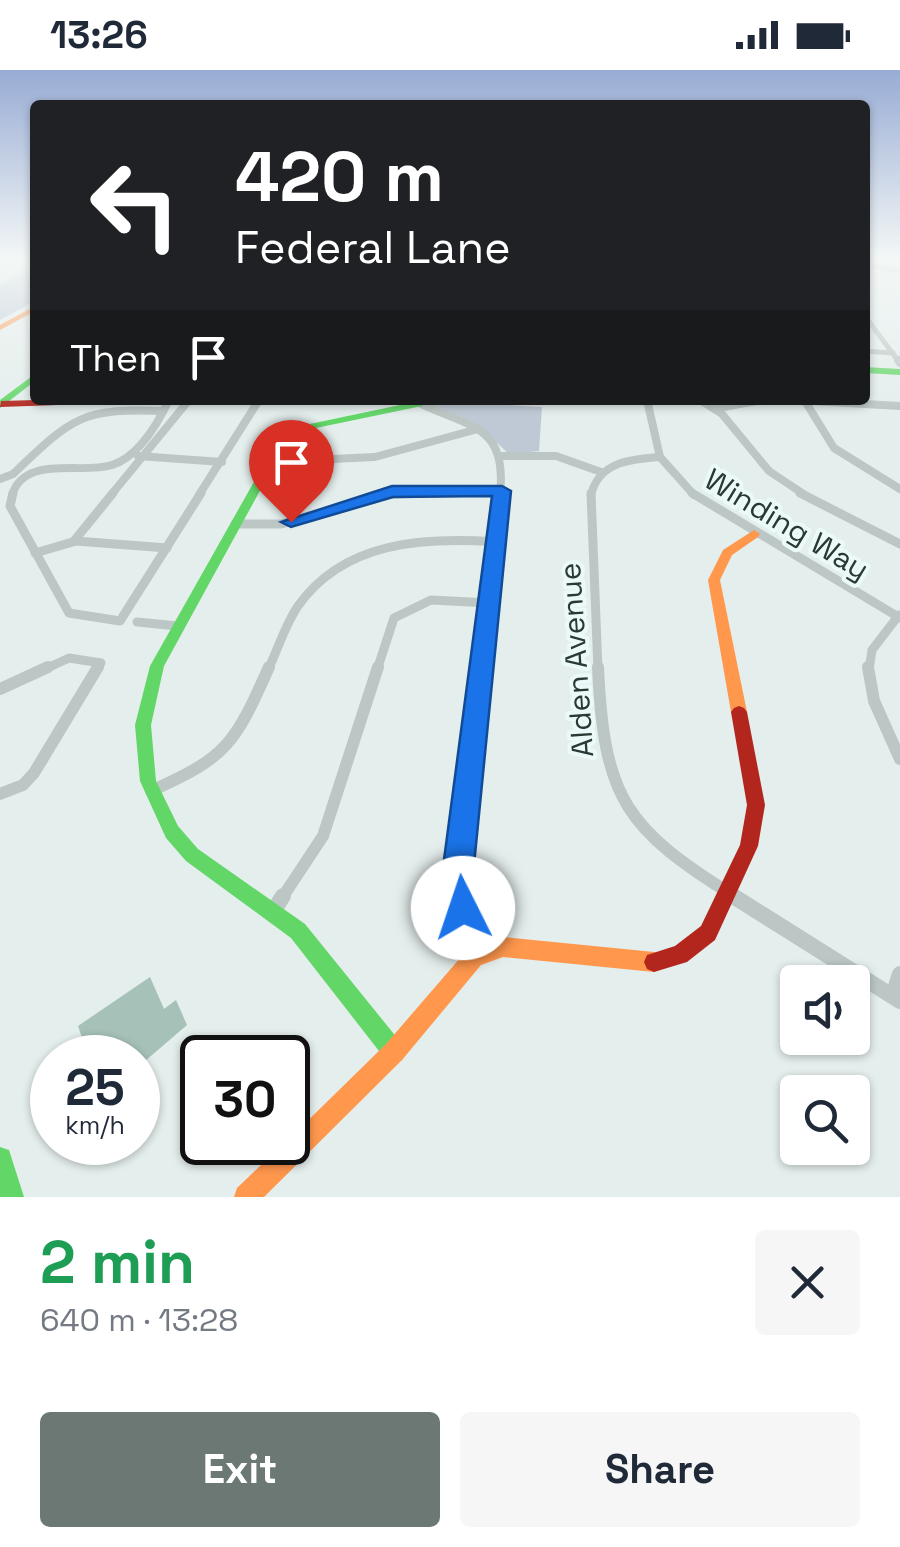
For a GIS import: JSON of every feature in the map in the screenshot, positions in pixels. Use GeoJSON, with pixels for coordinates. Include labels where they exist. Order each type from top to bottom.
{"type":"FeatureCollection","features":[{"type":"Feature","properties":{"kind":"main road"},"geometry":{"type":"LineString","coordinates":[[0,326],[25,312]]}},
{"type":"Feature","properties":{"kind":"main road"},"geometry":{"type":"LineString","coordinates":[[870,370],[900,372]]}},
{"type":"Feature","properties":{"kind":"main road"},"geometry":{"type":"LineString","coordinates":[[0,404],[30,382]]}},
{"type":"Feature","properties":{"kind":"main road"},"geometry":{"type":"LineString","coordinates":[[0,404],[30,403]]}},
{"type":"Feature","properties":{"kind":"main road"},"geometry":{"type":"LineString","coordinates":[[394,1052],[298,930],[274,910],[220,878],[185,849],[160,816],[150,792],[141,761],[140,726],[150,684],[178,626],[285,438],[300,430],[390,414],[410,405]]}},
{"type":"Feature","properties":{"kind":"main road"},"geometry":{"type":"LineString","coordinates":[[246,1197],[394,1052],[447,983],[481,953],[503,947],[652,962],[695,946],[720,918],[750,846],[756,790],[714,580],[727,553],[754,534]]}},
{"type":"Feature","properties":{"kind":"main road"},"geometry":{"type":"LineString","coordinates":[[0,1159],[12,1197]]}},
{"type":"Feature","properties":{"kind":"street"},"geometry":{"type":"LineString","coordinates":[[870,327],[900,363]]}},
{"type":"Feature","properties":{"kind":"street"},"geometry":{"type":"LineString","coordinates":[[870,352],[894,353]]}},
{"type":"Feature","properties":{"kind":"street"},"geometry":{"type":"LineString","coordinates":[[870,404],[900,406]]}},
{"type":"Feature","properties":{"kind":"street"},"geometry":{"type":"LineString","coordinates":[[0,490],[12,491],[43,470],[106,467],[127,456],[167,405]]}},
{"type":"Feature","properties":{"kind":"street"},"geometry":{"type":"LineString","coordinates":[[0,479],[14,474],[82,412],[167,405]]}},
{"type":"Feature","properties":{"kind":"street"},"geometry":{"type":"LineString","coordinates":[[74,541],[184,405]]}},
{"type":"Feature","properties":{"kind":"street"},"geometry":{"type":"LineString","coordinates":[[12,491],[10,506],[68,613],[120,620],[256,405]]}},
{"type":"Feature","properties":{"kind":"street"},"geometry":{"type":"LineString","coordinates":[[423,405],[478,430],[502,456],[502,491],[457,875],[463,908],[481,953]]}},
{"type":"Feature","properties":{"kind":"street","name":"Winding Way"},"geometry":{"type":"LineString","coordinates":[[648,405],[660,457],[696,498],[899,616]]}},
{"type":"Feature","properties":{"kind":"street"},"geometry":{"type":"LineString","coordinates":[[711,405],[718,408],[772,473],[899,541]]}},
{"type":"Feature","properties":{"kind":"street"},"geometry":{"type":"LineString","coordinates":[[718,408],[734,405]]}},
{"type":"Feature","properties":{"kind":"street"},"geometry":{"type":"LineString","coordinates":[[808,405],[834,448],[900,489]]}},
{"type":"Feature","properties":{"kind":"street"},"geometry":{"type":"LineString","coordinates":[[269,462],[316,463],[430,447],[478,430]]}},
{"type":"Feature","properties":{"kind":"street"},"geometry":{"type":"LineString","coordinates":[[502,456],[547,455],[602,472],[625,461],[660,457]]}},
{"type":"Feature","properties":{"kind":"street"},"geometry":{"type":"LineString","coordinates":[[127,456],[222,462]]}},
{"type":"Feature","properties":{"kind":"street","name":"Alden Avenue"},"geometry":{"type":"LineString","coordinates":[[602,472],[591,493],[599,702],[608,767],[620,797],[647,833],[729,896],[896,999]]}},
{"type":"Feature","properties":{"kind":"street"},"geometry":{"type":"LineString","coordinates":[[235,524],[280,524],[392,492],[502,491]]}},
{"type":"Feature","properties":{"kind":"street"},"geometry":{"type":"LineString","coordinates":[[150,792],[210,761],[229,746],[294,612],[328,575],[361,555],[394,544],[439,538],[496,542]]}},
{"type":"Feature","properties":{"kind":"street"},"geometry":{"type":"LineString","coordinates":[[35,553],[74,541],[167,548]]}},
{"type":"Feature","properties":{"kind":"street"},"geometry":{"type":"LineString","coordinates":[[274,910],[323,836],[394,618],[431,600],[489,603]]}},
{"type":"Feature","properties":{"kind":"street"},"geometry":{"type":"LineString","coordinates":[[899,616],[874,639],[866,670],[900,758]]}},
{"type":"Feature","properties":{"kind":"street"},"geometry":{"type":"LineString","coordinates":[[137,622],[178,626]]}},
{"type":"Feature","properties":{"kind":"street"},"geometry":{"type":"LineString","coordinates":[[0,689],[69,658],[101,663],[34,773],[23,786],[0,794]]}},
{"type":"Feature","properties":{"kind":"street"},"geometry":{"type":"LineString","coordinates":[[896,999],[900,974]]}},
{"type":"Feature","properties":{"kind":"shaded area"},"geometry":{"type":"Polygon","coordinates":[[[0,312],[15,312],[0,320],[0,312]]]}},
{"type":"Feature","properties":{"kind":"shaded area"},"geometry":{"type":"Polygon","coordinates":[[[433,405],[542,407],[539,451],[509,454],[475,423],[433,405]]]}},
{"type":"Feature","properties":{"kind":"building"},"geometry":{"type":"Polygon","coordinates":[[[150,977],[164,1009],[176,1000],[187,1025],[160,1048],[160,1035],[81,1035],[78,1026],[150,977]]]}},
{"type":"Feature","properties":{"kind":"traffic: fast"},"geometry":{"type":"LineString","coordinates":[[870,370],[900,372]]}},
{"type":"Feature","properties":{"kind":"traffic: fast"},"geometry":{"type":"LineString","coordinates":[[0,405],[30,381]]}},
{"type":"Feature","properties":{"kind":"traffic: fast"},"geometry":{"type":"LineString","coordinates":[[394,1052],[298,931],[192,855],[172,832],[148,781],[143,725],[157,666],[281,443],[308,427],[414,405]]}},
{"type":"Feature","properties":{"kind":"traffic: fast"},"geometry":{"type":"LineString","coordinates":[[0,1159],[12,1197]]}},
{"type":"Feature","properties":{"kind":"traffic: slow"},"geometry":{"type":"LineString","coordinates":[[0,328],[29,312]]}},
{"type":"Feature","properties":{"kind":"traffic: slow"},"geometry":{"type":"LineString","coordinates":[[739,712],[714,580],[727,553],[754,534]]}},
{"type":"Feature","properties":{"kind":"traffic: slow"},"geometry":{"type":"LineString","coordinates":[[246,1197],[394,1052],[474,957],[503,947],[654,962]]}},
{"type":"Feature","properties":{"kind":"traffic: jam"},"geometry":{"type":"LineString","coordinates":[[1,404],[30,403]]}},
{"type":"Feature","properties":{"kind":"traffic: jam"},"geometry":{"type":"LineString","coordinates":[[654,962],[680,955],[708,933],[749,846],[756,805],[739,712]]}},
{"type":"Feature","properties":{"kind":"route"},"geometry":{"type":"LineString","coordinates":[[291,522],[341,503],[392,492],[436,488],[502,491],[457,875],[463,908]]}}]}
